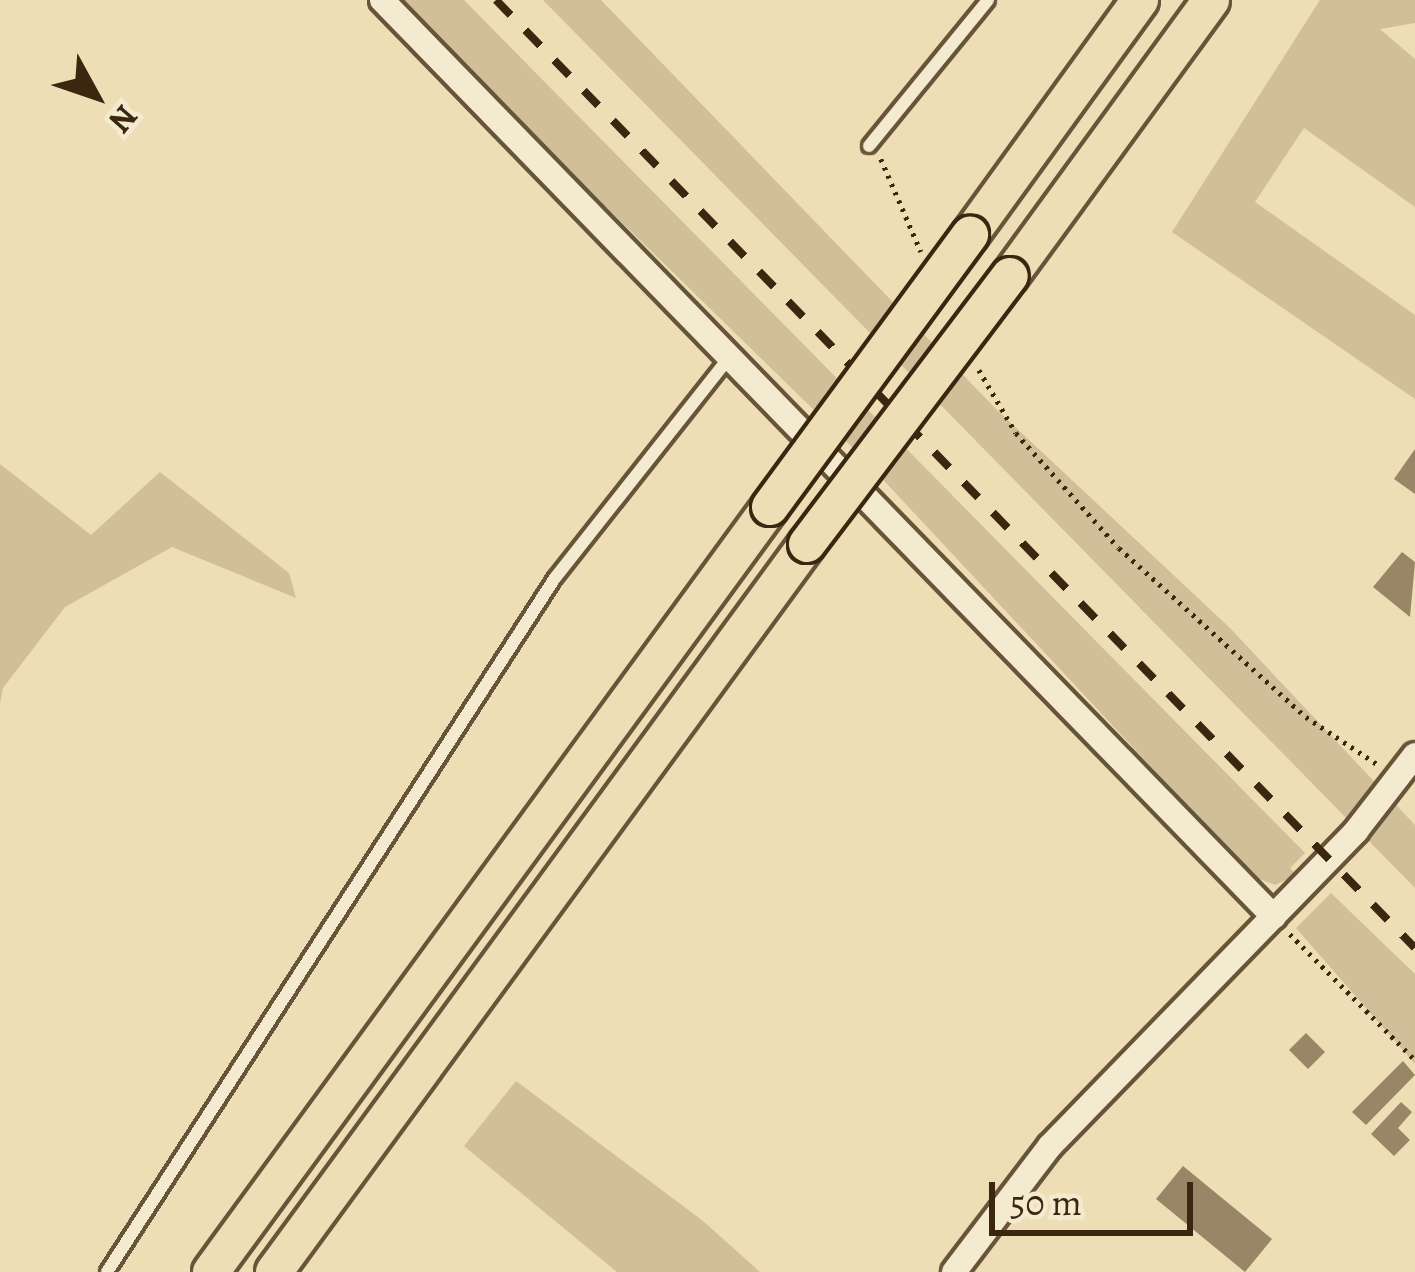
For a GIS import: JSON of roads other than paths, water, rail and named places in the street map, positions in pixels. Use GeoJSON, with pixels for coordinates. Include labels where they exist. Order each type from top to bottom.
{"type":"FeatureCollection","features":[{"type":"Feature","properties":{"kind":"main road"},"geometry":{"type":"LineString","coordinates":[[211,1272],[1140,0]]}},
{"type":"Feature","properties":{"kind":"main road"},"geometry":{"type":"LineString","coordinates":[[274,1272],[1211,0]]}},
{"type":"Feature","properties":{"kind":"street"},"geometry":{"type":"LineString","coordinates":[[382,0],[1274,917]]}},
{"type":"Feature","properties":{"kind":"street"},"geometry":{"type":"LineString","coordinates":[[954,1272],[1076,1117],[1274,917],[1415,754]]}},
{"type":"Feature","properties":{"kind":"lane"},"geometry":{"type":"LineString","coordinates":[[868,146],[988,0]]}},
{"type":"Feature","properties":{"kind":"lane"},"geometry":{"type":"LineString","coordinates":[[107,1272],[555,578],[728,359]]}},
{"type":"Feature","properties":{"kind":"railway"},"geometry":{"type":"LineString","coordinates":[[496,0],[1415,948]]}}]}
